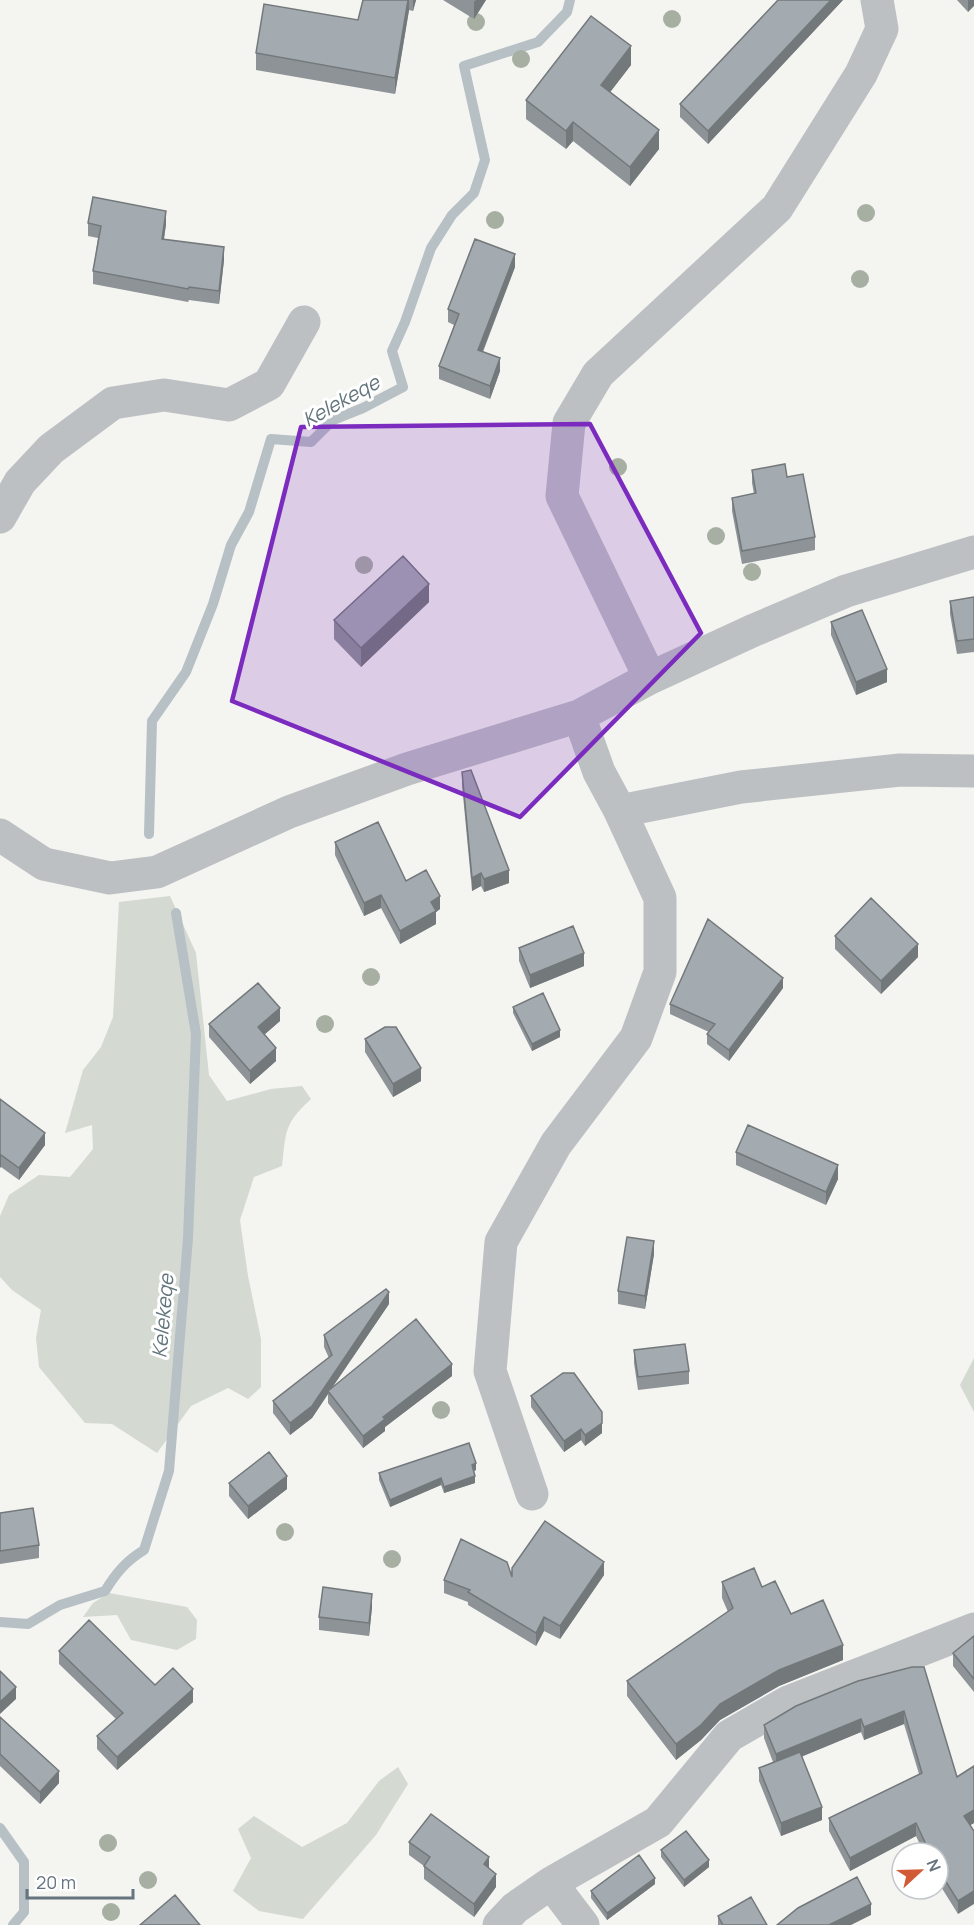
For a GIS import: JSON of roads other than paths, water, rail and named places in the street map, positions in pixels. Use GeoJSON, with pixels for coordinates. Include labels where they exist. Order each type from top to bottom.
{"type":"FeatureCollection","features":[{"type":"Feature","properties":{"kind":"street"},"geometry":{"type":"LineString","coordinates":[[650,678],[562,496],[569,423],[598,374],[777,208],[861,74],[882,29],[877,0]]}},
{"type":"Feature","properties":{"kind":"street"},"geometry":{"type":"LineString","coordinates":[[0,517],[20,482],[51,449],[113,404],[164,394],[229,405],[269,384],[304,322]]}},
{"type":"Feature","properties":{"kind":"street"},"geometry":{"type":"LineString","coordinates":[[0,835],[44,864],[110,878],[157,872],[289,812],[407,769],[579,716],[650,678],[846,591],[974,552]]}},
{"type":"Feature","properties":{"kind":"street"},"geometry":{"type":"LineString","coordinates":[[532,1494],[490,1371],[501,1242],[556,1144],[636,1038],[660,972],[660,898],[620,811],[599,772],[579,716]]}},
{"type":"Feature","properties":{"kind":"street"},"geometry":{"type":"LineString","coordinates":[[620,811],[753,785],[900,770],[974,771]]}},
{"type":"Feature","properties":{"kind":"street"},"geometry":{"type":"LineString","coordinates":[[499,1925],[514,1908],[551,1883],[658,1822],[729,1736],[788,1702],[974,1629]]}},
{"type":"Feature","properties":{"kind":"street"},"geometry":{"type":"LineString","coordinates":[[551,1883],[583,1925]]}},
{"type":"Feature","properties":{"kind":"waterway","name":"Kelekeqe"},"geometry":{"type":"LineString","coordinates":[[149,834],[152,721],[186,672],[213,604],[231,545],[249,512],[271,439],[311,442],[333,420],[363,408],[403,387],[392,351],[405,322],[431,248],[452,215],[474,193],[485,160],[464,66],[538,42],[567,12],[570,0]]}},
{"type":"Feature","properties":{"kind":"waterway","name":"Kelekeqe"},"geometry":{"type":"LineString","coordinates":[[0,1622],[28,1624],[60,1605],[105,1591],[122,1568],[144,1550],[169,1471],[188,1238],[196,1034],[176,913]]}},
{"type":"Feature","properties":{"kind":"waterway","name":"Kelekeqe"},"geometry":{"type":"LineString","coordinates":[[0,1828],[24,1862],[24,1912],[13,1925]]}}]}
